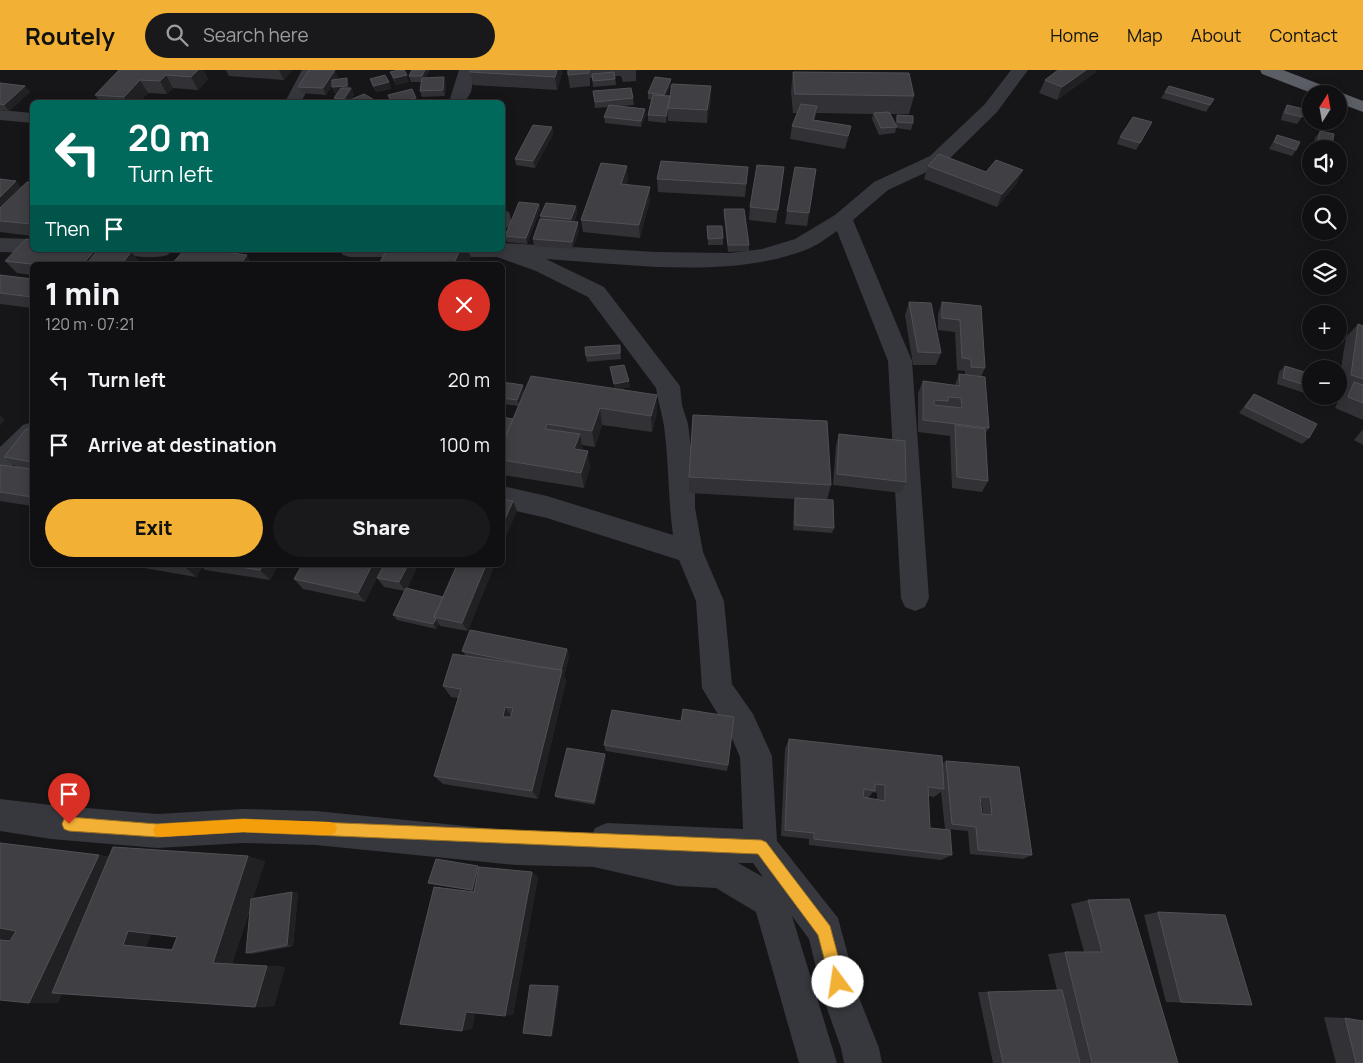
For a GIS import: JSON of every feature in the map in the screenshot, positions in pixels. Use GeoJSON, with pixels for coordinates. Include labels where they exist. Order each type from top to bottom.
{"type":"FeatureCollection","features":[{"type":"Feature","properties":{"kind":"highway"},"geometry":{"type":"LineString","coordinates":[[1268,70],[1307,85]]}},
{"type":"Feature","properties":{"kind":"highway"},"geometry":{"type":"LineString","coordinates":[[1348,101],[1363,107]]}},
{"type":"Feature","properties":{"kind":"street"},"geometry":{"type":"LineString","coordinates":[[294,100],[310,70]]}},
{"type":"Feature","properties":{"kind":"street"},"geometry":{"type":"LineString","coordinates":[[458,100],[462,92],[467,70]]}},
{"type":"Feature","properties":{"kind":"street"},"geometry":{"type":"LineString","coordinates":[[505,250],[646,259],[730,260],[764,256],[802,244],[842,219],[880,186],[937,160],[991,108],[1020,70]]}},
{"type":"Feature","properties":{"kind":"street"},"geometry":{"type":"LineString","coordinates":[[0,115],[30,118]]}},
{"type":"Feature","properties":{"kind":"street"},"geometry":{"type":"LineString","coordinates":[[842,219],[900,361],[915,598]]}},
{"type":"Feature","properties":{"kind":"street"},"geometry":{"type":"LineString","coordinates":[[0,245],[30,246]]}},
{"type":"Feature","properties":{"kind":"street"},"geometry":{"type":"LineString","coordinates":[[504,252],[543,266],[596,292],[668,386],[670,404],[676,424],[682,480],[682,508],[689,552],[710,601],[717,688],[742,725],[756,756],[761,847],[824,931],[842,1000],[860,1048],[863,1063]]}},
{"type":"Feature","properties":{"kind":"street"},"geometry":{"type":"LineString","coordinates":[[0,462],[30,434]]}},
{"type":"Feature","properties":{"kind":"street"},"geometry":{"type":"LineString","coordinates":[[505,498],[547,507],[689,552]]}},
{"type":"Feature","properties":{"kind":"street"},"geometry":{"type":"LineString","coordinates":[[0,815],[51,822],[157,831],[243,826],[761,847]]}},
{"type":"Feature","properties":{"kind":"street"},"geometry":{"type":"LineString","coordinates":[[316,828],[516,848],[594,850],[677,869],[720,871],[770,901],[818,1063]]}},
{"type":"Feature","properties":{"kind":"building"},"geometry":{"type":"Polygon","coordinates":[[[119,70],[198,70],[191,77],[166,75],[160,81],[140,80],[124,97],[95,95],[119,70]]]}},
{"type":"Feature","properties":{"kind":"building"},"geometry":{"type":"Polygon","coordinates":[[[309,70],[335,70],[323,88],[298,87],[309,70]]]}},
{"type":"Feature","properties":{"kind":"building"},"geometry":{"type":"Polygon","coordinates":[[[404,70],[407,75],[394,78],[390,72],[404,70]]]}},
{"type":"Feature","properties":{"kind":"building"},"geometry":{"type":"Polygon","coordinates":[[[412,70],[425,70],[422,76],[409,76],[412,70]]]}},
{"type":"Feature","properties":{"kind":"building"},"geometry":{"type":"Polygon","coordinates":[[[471,70],[557,70],[555,77],[470,72],[471,70]]]}},
{"type":"Feature","properties":{"kind":"building"},"geometry":{"type":"Polygon","coordinates":[[[568,70],[589,70],[589,73],[568,75],[568,70]]]}},
{"type":"Feature","properties":{"kind":"building"},"geometry":{"type":"Polygon","coordinates":[[[1058,70],[1086,70],[1062,87],[1045,80],[1058,70]]]}},
{"type":"Feature","properties":{"kind":"building"},"geometry":{"type":"Polygon","coordinates":[[[614,72],[615,79],[593,81],[592,74],[614,72]]]}},
{"type":"Feature","properties":{"kind":"building"},"geometry":{"type":"Polygon","coordinates":[[[793,72],[909,73],[914,96],[795,94],[793,72]]]}},
{"type":"Feature","properties":{"kind":"building"},"geometry":{"type":"Polygon","coordinates":[[[385,75],[389,82],[374,86],[370,79],[385,75]]]}},
{"type":"Feature","properties":{"kind":"building"},"geometry":{"type":"Polygon","coordinates":[[[444,77],[443,90],[420,91],[422,78],[444,77]]]}},
{"type":"Feature","properties":{"kind":"building"},"geometry":{"type":"Polygon","coordinates":[[[655,77],[671,79],[664,95],[648,93],[655,77]]]}},
{"type":"Feature","properties":{"kind":"building"},"geometry":{"type":"Polygon","coordinates":[[[347,78],[347,86],[332,87],[332,80],[347,78]]]}},
{"type":"Feature","properties":{"kind":"building"},"geometry":{"type":"Polygon","coordinates":[[[0,83],[25,86],[4,105],[0,104],[0,83]]]}},
{"type":"Feature","properties":{"kind":"building"},"geometry":{"type":"Polygon","coordinates":[[[672,84],[711,86],[707,110],[668,108],[672,84]]]}},
{"type":"Feature","properties":{"kind":"building"},"geometry":{"type":"Polygon","coordinates":[[[1169,86],[1214,99],[1210,105],[1165,92],[1169,86]]]}},
{"type":"Feature","properties":{"kind":"building"},"geometry":{"type":"Polygon","coordinates":[[[341,88],[351,88],[344,99],[334,98],[341,88]]]}},
{"type":"Feature","properties":{"kind":"building"},"geometry":{"type":"Polygon","coordinates":[[[631,88],[633,98],[595,102],[593,91],[631,88]]]}},
{"type":"Feature","properties":{"kind":"building"},"geometry":{"type":"Polygon","coordinates":[[[412,89],[416,98],[390,100],[388,95],[412,89]]]}},
{"type":"Feature","properties":{"kind":"building"},"geometry":{"type":"Polygon","coordinates":[[[364,94],[374,100],[350,100],[364,94]]]}},
{"type":"Feature","properties":{"kind":"building"},"geometry":{"type":"Polygon","coordinates":[[[653,95],[670,96],[666,116],[648,115],[653,95]]]}},
{"type":"Feature","properties":{"kind":"building"},"geometry":{"type":"Polygon","coordinates":[[[801,104],[817,106],[813,120],[851,126],[848,136],[792,126],[801,104]]]}},
{"type":"Feature","properties":{"kind":"building"},"geometry":{"type":"Polygon","coordinates":[[[609,105],[645,109],[641,121],[604,117],[609,105]]]}},
{"type":"Feature","properties":{"kind":"building"},"geometry":{"type":"Polygon","coordinates":[[[1287,105],[1302,109],[1302,117],[1285,113],[1287,105]]]}},
{"type":"Feature","properties":{"kind":"building"},"geometry":{"type":"Polygon","coordinates":[[[889,112],[897,127],[881,128],[874,113],[889,112]]]}},
{"type":"Feature","properties":{"kind":"building"},"geometry":{"type":"Polygon","coordinates":[[[897,115],[913,116],[913,123],[897,122],[897,115]]]}},
{"type":"Feature","properties":{"kind":"building"},"geometry":{"type":"Polygon","coordinates":[[[1133,117],[1152,122],[1140,143],[1120,137],[1133,117]]]}},
{"type":"Feature","properties":{"kind":"building"},"geometry":{"type":"Polygon","coordinates":[[[533,125],[552,127],[533,161],[515,159],[533,125]]]}},
{"type":"Feature","properties":{"kind":"building"},"geometry":{"type":"Polygon","coordinates":[[[1320,131],[1334,134],[1333,140],[1318,140],[1320,131]]]}},
{"type":"Feature","properties":{"kind":"building"},"geometry":{"type":"Polygon","coordinates":[[[1277,135],[1300,142],[1296,150],[1274,142],[1277,135]]]}},
{"type":"Feature","properties":{"kind":"building"},"geometry":{"type":"Polygon","coordinates":[[[939,154],[986,172],[996,160],[1023,170],[1002,194],[928,166],[939,154]]]}},
{"type":"Feature","properties":{"kind":"building"},"geometry":{"type":"Polygon","coordinates":[[[661,161],[748,167],[746,184],[657,179],[661,161]]]}},
{"type":"Feature","properties":{"kind":"building"},"geometry":{"type":"Polygon","coordinates":[[[601,163],[627,166],[621,184],[650,187],[639,225],[581,220],[601,163]]]}},
{"type":"Feature","properties":{"kind":"building"},"geometry":{"type":"Polygon","coordinates":[[[757,165],[784,167],[778,210],[750,207],[757,165]]]}},
{"type":"Feature","properties":{"kind":"building"},"geometry":{"type":"Polygon","coordinates":[[[795,167],[816,169],[809,213],[787,211],[795,167]]]}},
{"type":"Feature","properties":{"kind":"building"},"geometry":{"type":"Polygon","coordinates":[[[0,179],[16,181],[0,197],[0,179]]]}},
{"type":"Feature","properties":{"kind":"building"},"geometry":{"type":"Polygon","coordinates":[[[27,182],[30,182],[30,224],[0,221],[0,208],[27,182]]]}},
{"type":"Feature","properties":{"kind":"building"},"geometry":{"type":"Polygon","coordinates":[[[519,202],[539,204],[526,238],[505,236],[519,202]]]}},
{"type":"Feature","properties":{"kind":"building"},"geometry":{"type":"Polygon","coordinates":[[[546,203],[576,206],[571,219],[540,216],[546,203]]]}},
{"type":"Feature","properties":{"kind":"building"},"geometry":{"type":"Polygon","coordinates":[[[724,209],[744,209],[749,245],[728,245],[724,209]]]}},
{"type":"Feature","properties":{"kind":"building"},"geometry":{"type":"Polygon","coordinates":[[[540,219],[578,222],[572,242],[533,239],[540,219]]]}},
{"type":"Feature","properties":{"kind":"building"},"geometry":{"type":"Polygon","coordinates":[[[707,226],[722,226],[723,238],[708,239],[707,226]]]}},
{"type":"Feature","properties":{"kind":"building"},"geometry":{"type":"Polygon","coordinates":[[[26,239],[30,240],[30,252],[93,252],[85,262],[30,262],[30,264],[5,261],[26,239]]]}},
{"type":"Feature","properties":{"kind":"building"},"geometry":{"type":"Polygon","coordinates":[[[96,252],[131,252],[123,262],[88,262],[96,252]]]}},
{"type":"Feature","properties":{"kind":"building"},"geometry":{"type":"Polygon","coordinates":[[[182,252],[225,252],[247,255],[242,262],[174,262],[182,252]]]}},
{"type":"Feature","properties":{"kind":"building"},"geometry":{"type":"Polygon","coordinates":[[[386,252],[459,252],[454,262],[380,262],[386,252]]]}},
{"type":"Feature","properties":{"kind":"building"},"geometry":{"type":"Polygon","coordinates":[[[0,275],[30,279],[30,297],[0,293],[0,275]]]}},
{"type":"Feature","properties":{"kind":"building"},"geometry":{"type":"Polygon","coordinates":[[[909,302],[931,303],[941,353],[918,352],[909,302]]]}},
{"type":"Feature","properties":{"kind":"building"},"geometry":{"type":"Polygon","coordinates":[[[942,302],[981,306],[985,368],[971,367],[971,359],[962,358],[960,320],[942,318],[942,302]]]}},
{"type":"Feature","properties":{"kind":"building"},"geometry":{"type":"Polygon","coordinates":[[[1358,324],[1363,326],[1363,379],[1351,375],[1358,324]]]}},
{"type":"Feature","properties":{"kind":"building"},"geometry":{"type":"Polygon","coordinates":[[[620,345],[620,353],[586,356],[585,347],[620,345]]]}},
{"type":"Feature","properties":{"kind":"building"},"geometry":{"type":"Polygon","coordinates":[[[624,365],[629,381],[614,384],[610,367],[624,365]]]}},
{"type":"Feature","properties":{"kind":"building"},"geometry":{"type":"Polygon","coordinates":[[[1285,366],[1302,371],[1302,384],[1283,378],[1285,366]]]}},
{"type":"Feature","properties":{"kind":"building"},"geometry":{"type":"Polygon","coordinates":[[[959,374],[985,377],[989,428],[923,420],[923,381],[960,386],[959,374]],[[948,397],[948,401],[934,400],[934,405],[962,408],[961,398],[948,397]]]}},
{"type":"Feature","properties":{"kind":"building"},"geometry":{"type":"Polygon","coordinates":[[[531,376],[657,395],[651,416],[600,408],[592,431],[547,424],[545,429],[580,434],[574,449],[588,451],[581,473],[505,460],[505,438],[531,376]]]}},
{"type":"Feature","properties":{"kind":"building"},"geometry":{"type":"Polygon","coordinates":[[[505,382],[523,385],[517,400],[505,398],[505,382]]]}},
{"type":"Feature","properties":{"kind":"building"},"geometry":{"type":"Polygon","coordinates":[[[1354,382],[1363,385],[1363,403],[1348,397],[1354,382]]]}},
{"type":"Feature","properties":{"kind":"building"},"geometry":{"type":"Polygon","coordinates":[[[1254,394],[1317,424],[1309,438],[1245,407],[1254,394]]]}},
{"type":"Feature","properties":{"kind":"building"},"geometry":{"type":"Polygon","coordinates":[[[693,415],[827,421],[831,485],[689,477],[693,415]]]}},
{"type":"Feature","properties":{"kind":"building"},"geometry":{"type":"Polygon","coordinates":[[[505,418],[513,419],[505,438],[505,418]]]}},
{"type":"Feature","properties":{"kind":"building"},"geometry":{"type":"Polygon","coordinates":[[[955,425],[985,429],[988,481],[957,477],[955,425]]]}},
{"type":"Feature","properties":{"kind":"building"},"geometry":{"type":"Polygon","coordinates":[[[26,429],[30,429],[30,462],[4,457],[26,429]]]}},
{"type":"Feature","properties":{"kind":"building"},"geometry":{"type":"Polygon","coordinates":[[[839,434],[905,441],[906,482],[837,474],[839,434]]]}},
{"type":"Feature","properties":{"kind":"building"},"geometry":{"type":"Polygon","coordinates":[[[0,465],[30,469],[30,497],[0,492],[0,465]]]}},
{"type":"Feature","properties":{"kind":"building"},"geometry":{"type":"Polygon","coordinates":[[[795,498],[833,500],[834,528],[795,525],[795,498]]]}},
{"type":"Feature","properties":{"kind":"building"},"geometry":{"type":"Polygon","coordinates":[[[505,500],[513,501],[505,519],[505,500]]]}},
{"type":"Feature","properties":{"kind":"building"},"geometry":{"type":"Polygon","coordinates":[[[239,567],[262,567],[260,570],[239,567]]]}},
{"type":"Feature","properties":{"kind":"building"},"geometry":{"type":"Polygon","coordinates":[[[301,567],[371,567],[358,593],[294,579],[301,567]]]}},
{"type":"Feature","properties":{"kind":"building"},"geometry":{"type":"Polygon","coordinates":[[[383,567],[407,567],[399,582],[377,578],[383,567]]]}},
{"type":"Feature","properties":{"kind":"building"},"geometry":{"type":"Polygon","coordinates":[[[456,567],[485,567],[462,623],[434,617],[456,567]]]}},
{"type":"Feature","properties":{"kind":"building"},"geometry":{"type":"Polygon","coordinates":[[[406,588],[443,597],[433,624],[393,615],[406,588]]]}},
{"type":"Feature","properties":{"kind":"building"},"geometry":{"type":"Polygon","coordinates":[[[470,630],[567,649],[561,670],[462,651],[470,630]]]}},
{"type":"Feature","properties":{"kind":"building"},"geometry":{"type":"Polygon","coordinates":[[[453,654],[562,670],[532,791],[434,776],[461,689],[443,686],[453,654]],[[505,707],[503,717],[511,717],[513,708],[505,707]]]}},
{"type":"Feature","properties":{"kind":"building"},"geometry":{"type":"Polygon","coordinates":[[[683,709],[734,717],[728,765],[604,745],[612,710],[681,721],[683,709]]]}},
{"type":"Feature","properties":{"kind":"building"},"geometry":{"type":"Polygon","coordinates":[[[789,739],[942,756],[944,789],[928,787],[930,828],[950,830],[952,855],[814,839],[814,833],[785,830],[789,739]],[[875,784],[875,791],[864,789],[863,797],[885,801],[885,785],[875,784]]]}},
{"type":"Feature","properties":{"kind":"building"},"geometry":{"type":"Polygon","coordinates":[[[567,748],[605,754],[594,802],[555,796],[567,748]]]}},
{"type":"Feature","properties":{"kind":"building"},"geometry":{"type":"Polygon","coordinates":[[[946,761],[1019,767],[1032,855],[978,850],[976,827],[952,824],[946,761]],[[980,797],[982,814],[992,815],[990,797],[980,797]]]}},
{"type":"Feature","properties":{"kind":"building"},"geometry":{"type":"Polygon","coordinates":[[[0,843],[99,855],[29,1003],[0,1000],[0,940],[10,941],[16,931],[0,928],[0,843]]]}},
{"type":"Feature","properties":{"kind":"building"},"geometry":{"type":"Polygon","coordinates":[[[113,847],[248,856],[213,963],[267,966],[255,1007],[52,993],[113,847]],[[128,931],[123,945],[172,950],[177,937],[128,931]]]}},
{"type":"Feature","properties":{"kind":"building"},"geometry":{"type":"Polygon","coordinates":[[[436,859],[478,866],[472,890],[428,883],[436,859]]]}},
{"type":"Feature","properties":{"kind":"building"},"geometry":{"type":"Polygon","coordinates":[[[479,867],[532,872],[505,1016],[466,1012],[462,1031],[400,1024],[434,887],[474,892],[479,867]]]}},
{"type":"Feature","properties":{"kind":"building"},"geometry":{"type":"Polygon","coordinates":[[[292,892],[287,945],[246,953],[251,899],[292,892]]]}},
{"type":"Feature","properties":{"kind":"building"},"geometry":{"type":"Polygon","coordinates":[[[1129,899],[1178,1063],[1092,1063],[1065,952],[1102,952],[1088,900],[1129,899]]]}},
{"type":"Feature","properties":{"kind":"building"},"geometry":{"type":"Polygon","coordinates":[[[1158,912],[1225,915],[1252,1005],[1181,1002],[1158,912]]]}},
{"type":"Feature","properties":{"kind":"building"},"geometry":{"type":"Polygon","coordinates":[[[530,985],[558,986],[551,1036],[523,1033],[530,985]]]}},
{"type":"Feature","properties":{"kind":"building"},"geometry":{"type":"Polygon","coordinates":[[[1062,990],[1080,1063],[1003,1063],[988,992],[1062,990]]]}},
{"type":"Feature","properties":{"kind":"building"},"geometry":{"type":"Polygon","coordinates":[[[1345,1018],[1363,1021],[1363,1063],[1356,1063],[1345,1018]]]}},
{"type":"Feature","properties":{"kind":"slow traffic"},"geometry":{"type":"LineString","coordinates":[[160,830],[243,826],[330,829]]}},
{"type":"Feature","properties":{"kind":"route"},"geometry":{"type":"LineString","coordinates":[[69,824],[157,831],[243,826],[316,828],[761,847],[824,931],[838,982]]}}]}
